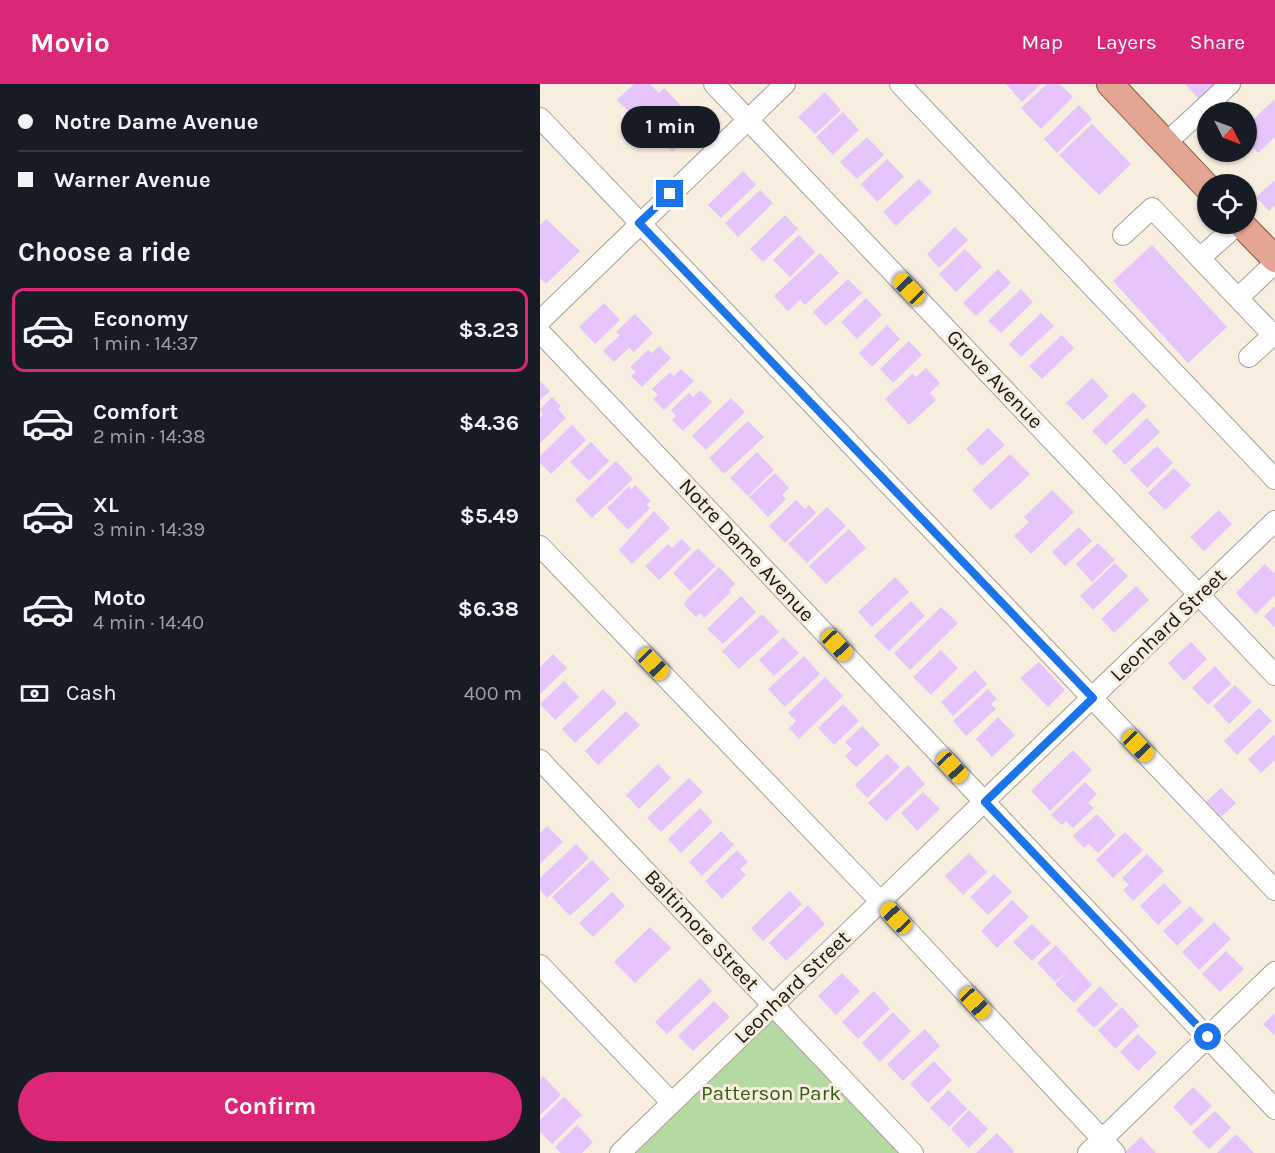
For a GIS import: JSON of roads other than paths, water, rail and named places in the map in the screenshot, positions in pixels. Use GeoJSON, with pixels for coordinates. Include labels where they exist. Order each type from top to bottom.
{"type":"FeatureCollection","features":[{"type":"Feature","properties":{"kind":"main road"},"geometry":{"type":"LineString","coordinates":[[1110,84],[1197,176]]}},
{"type":"Feature","properties":{"kind":"main road"},"geometry":{"type":"LineString","coordinates":[[1249,234],[1275,261]]}},
{"type":"Feature","properties":{"kind":"street","name":"Grove Avenue"},"geometry":{"type":"LineString","coordinates":[[714,84],[1275,675]]}},
{"type":"Feature","properties":{"kind":"street"},"geometry":{"type":"LineString","coordinates":[[540,321],[785,84]]}},
{"type":"Feature","properties":{"kind":"street"},"geometry":{"type":"LineString","coordinates":[[900,84],[1275,479]]}},
{"type":"Feature","properties":{"kind":"street"},"geometry":{"type":"LineString","coordinates":[[1166,143],[1230,84]]}},
{"type":"Feature","properties":{"kind":"street"},"geometry":{"type":"LineString","coordinates":[[540,118],[1275,890]]}},
{"type":"Feature","properties":{"kind":"street"},"geometry":{"type":"LineString","coordinates":[[1123,235],[1152,208],[1274,334],[1249,357]]}},
{"type":"Feature","properties":{"kind":"street"},"geometry":{"type":"LineString","coordinates":[[1200,258],[1228,234]]}},
{"type":"Feature","properties":{"kind":"street"},"geometry":{"type":"LineString","coordinates":[[1238,298],[1275,261]]}},
{"type":"Feature","properties":{"kind":"street","name":"Notre Dame Avenue"},"geometry":{"type":"LineString","coordinates":[[540,332],[1275,1108]]}},
{"type":"Feature","properties":{"kind":"street","name":"Leonhard Street"},"geometry":{"type":"LineString","coordinates":[[620,1153],[1275,520]]}},
{"type":"Feature","properties":{"kind":"street"},"geometry":{"type":"LineString","coordinates":[[540,546],[880,901],[1109,1146]]}},
{"type":"Feature","properties":{"kind":"street","name":"Baltimore Street"},"geometry":{"type":"LineString","coordinates":[[540,760],[913,1153]]}},
{"type":"Feature","properties":{"kind":"street"},"geometry":{"type":"LineString","coordinates":[[540,965],[672,1103]]}},
{"type":"Feature","properties":{"kind":"street"},"geometry":{"type":"LineString","coordinates":[[1088,1153],[1109,1146],[1208,1037],[1275,972]]}},
{"type":"Feature","properties":{"kind":"park label","name":"Patterson Park"},"geometry":{"type":"Point","coordinates":[771,1093]}}]}
